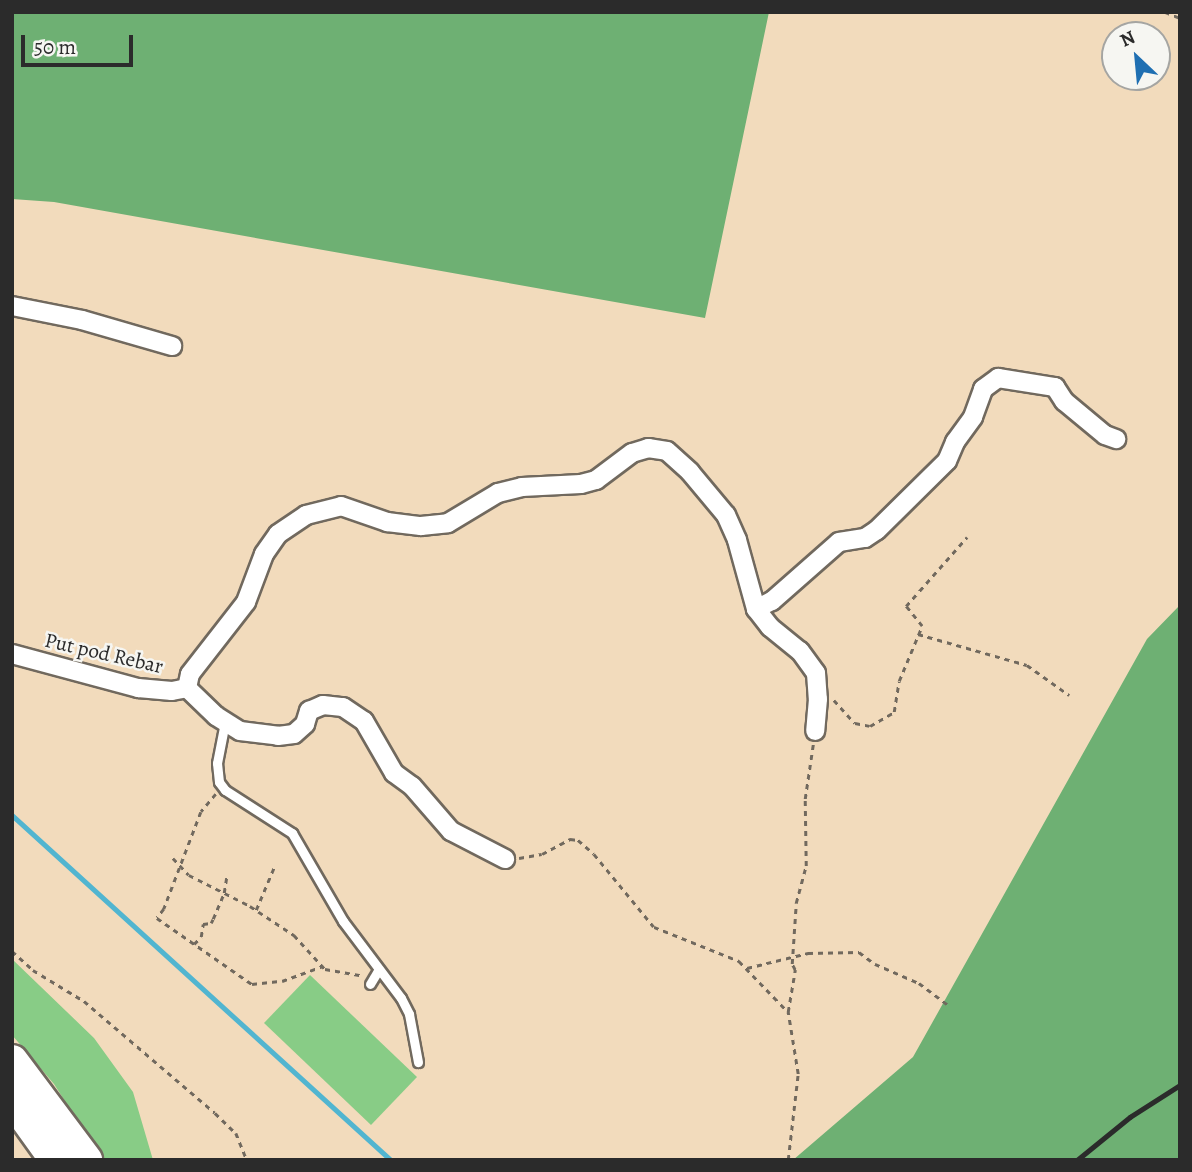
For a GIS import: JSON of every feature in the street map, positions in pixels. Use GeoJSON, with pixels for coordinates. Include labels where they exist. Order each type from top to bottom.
{"type":"FeatureCollection","features":[{"type":"Feature","properties":{"kind":"highway"},"geometry":{"type":"LineString","coordinates":[[12,1044],[47,1086],[71,1152]]}},
{"type":"Feature","properties":{"kind":"highway"},"geometry":{"type":"LineString","coordinates":[[12,1061],[71,1152]]}},
{"type":"Feature","properties":{"kind":"highway"},"geometry":{"type":"LineString","coordinates":[[12,1099],[71,1152]]}},
{"type":"Feature","properties":{"kind":"street"},"geometry":{"type":"LineString","coordinates":[[12,306],[82,320],[172,346]]}},
{"type":"Feature","properties":{"kind":"street"},"geometry":{"type":"LineString","coordinates":[[756,609],[772,601],[839,542],[865,538],[877,530],[947,461],[955,442],[973,417],[983,389],[999,378],[1055,387],[1064,401],[1105,435],[1116,439]]}},
{"type":"Feature","properties":{"kind":"street","name":"Put pod Rebar"},"geometry":{"type":"LineString","coordinates":[[187,688],[190,674],[246,602],[264,554],[278,534],[306,515],[341,506],[387,523],[421,526],[448,523],[498,493],[522,487],[581,484],[596,480],[632,453],[648,448],[667,451],[690,472],[726,515],[737,540],[756,609],[770,627],[800,651],[816,673],[817,682]]}},
{"type":"Feature","properties":{"kind":"street","name":"Put pod Rebar"},"geometry":{"type":"LineString","coordinates":[[12,654],[138,688],[172,691],[187,688]]}},
{"type":"Feature","properties":{"kind":"street"},"geometry":{"type":"LineString","coordinates":[[815,731],[817,682]]}},
{"type":"Feature","properties":{"kind":"street","name":"Put pod Rebar"},"geometry":{"type":"LineString","coordinates":[[187,688],[225,722],[240,731],[278,736],[294,734],[305,724],[309,711],[323,705],[343,707],[364,721],[394,773],[412,786],[451,831],[505,859]]}},
{"type":"Feature","properties":{"kind":"lane"},"geometry":{"type":"LineString","coordinates":[[225,722],[217,763],[217,778],[222,788],[292,833],[343,920],[409,1014],[418,1062]]}},
{"type":"Feature","properties":{"kind":"lane"},"geometry":{"type":"LineString","coordinates":[[371,981],[379,969]]}},
{"type":"Feature","properties":{"kind":"path"},"geometry":{"type":"LineString","coordinates":[[1165,12],[1180,18]]}},
{"type":"Feature","properties":{"kind":"path"},"geometry":{"type":"LineString","coordinates":[[817,682],[855,723],[870,726],[894,712],[899,681],[922,625],[905,606],[967,537]]}},
{"type":"Feature","properties":{"kind":"path"},"geometry":{"type":"LineString","coordinates":[[918,634],[1027,665],[1069,695]]}},
{"type":"Feature","properties":{"kind":"path"},"geometry":{"type":"LineString","coordinates":[[788,1160],[798,1074],[788,1012],[794,970],[792,958],[796,903],[806,866],[805,799],[815,731]]}},
{"type":"Feature","properties":{"kind":"path"},"geometry":{"type":"LineString","coordinates":[[222,788],[201,812],[164,909],[157,918],[194,945],[229,965],[252,984],[282,981],[323,966]]}},
{"type":"Feature","properties":{"kind":"path"},"geometry":{"type":"LineString","coordinates":[[505,859],[542,854],[561,841],[578,840],[594,854],[654,928],[739,961],[788,1012]]}},
{"type":"Feature","properties":{"kind":"path"},"geometry":{"type":"LineString","coordinates":[[173,858],[189,875],[256,910],[294,935],[331,972],[371,981]]}},
{"type":"Feature","properties":{"kind":"path"},"geometry":{"type":"LineString","coordinates":[[256,910],[275,865]]}},
{"type":"Feature","properties":{"kind":"path"},"geometry":{"type":"LineString","coordinates":[[194,945],[201,937],[203,924],[211,923],[224,893],[227,874]]}},
{"type":"Feature","properties":{"kind":"path"},"geometry":{"type":"LineString","coordinates":[[12,951],[33,970],[83,1001],[215,1112],[236,1133],[247,1160]]}},
{"type":"Feature","properties":{"kind":"path"},"geometry":{"type":"LineString","coordinates":[[747,968],[808,953],[859,952],[874,964],[919,983],[948,1005]]}},
{"type":"Feature","properties":{"kind":"green space"},"geometry":{"type":"Polygon","coordinates":[[[12,12],[769,12],[705,318],[54,202],[12,199],[12,12]]]}},
{"type":"Feature","properties":{"kind":"green space"},"geometry":{"type":"Polygon","coordinates":[[[1180,605],[1180,1160],[793,1160],[913,1057],[1147,639],[1180,605]]]}},
{"type":"Feature","properties":{"kind":"green space"},"geometry":{"type":"Polygon","coordinates":[[[12,959],[94,1038],[133,1092],[153,1160],[102,1160],[54,1084],[12,1035],[12,959]]]}},
{"type":"Feature","properties":{"kind":"green space"},"geometry":{"type":"Polygon","coordinates":[[[310,975],[417,1077],[371,1125],[264,1023],[310,975]]]}},
{"type":"Feature","properties":{"kind":"waterway"},"geometry":{"type":"LineString","coordinates":[[12,815],[391,1160]]}},
{"type":"Feature","properties":{"kind":"railway"},"geometry":{"type":"LineString","coordinates":[[1077,1160],[1130,1117],[1180,1085]]}}]}
